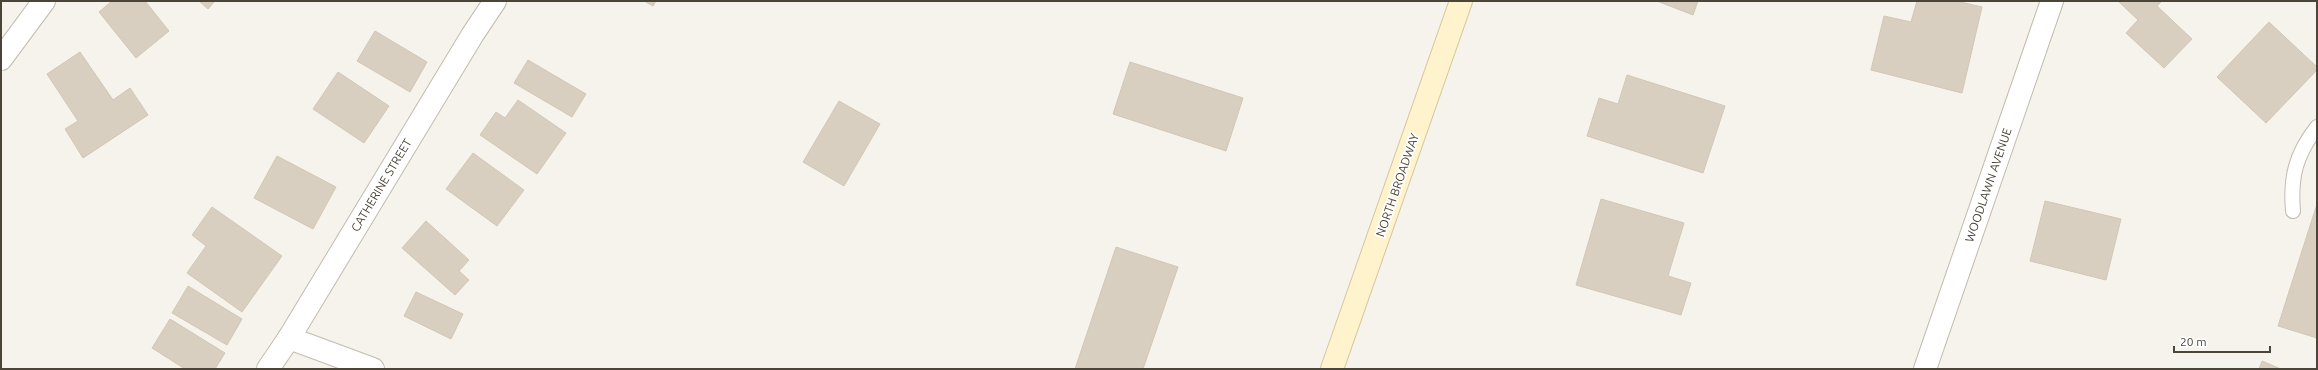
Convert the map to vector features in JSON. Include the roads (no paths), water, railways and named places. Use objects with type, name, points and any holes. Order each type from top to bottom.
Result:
[{"type":"street","points":[[1,59],[44,1]]},
{"type":"street","name":"CATHERINE STREET","points":[[268,369],[289,338],[473,34],[495,1]]},
{"type":"street","name":"NORTH BROADWAY","points":[[1332,369],[1461,1]]},
{"type":"street","name":"WOODLAWN AVENUE","points":[[1925,369],[2052,1]]},
{"type":"street","points":[[289,338],[373,369]]},
{"type":"lane","points":[[2293,211],[2291,190],[2297,157],[2317,127]]}]
